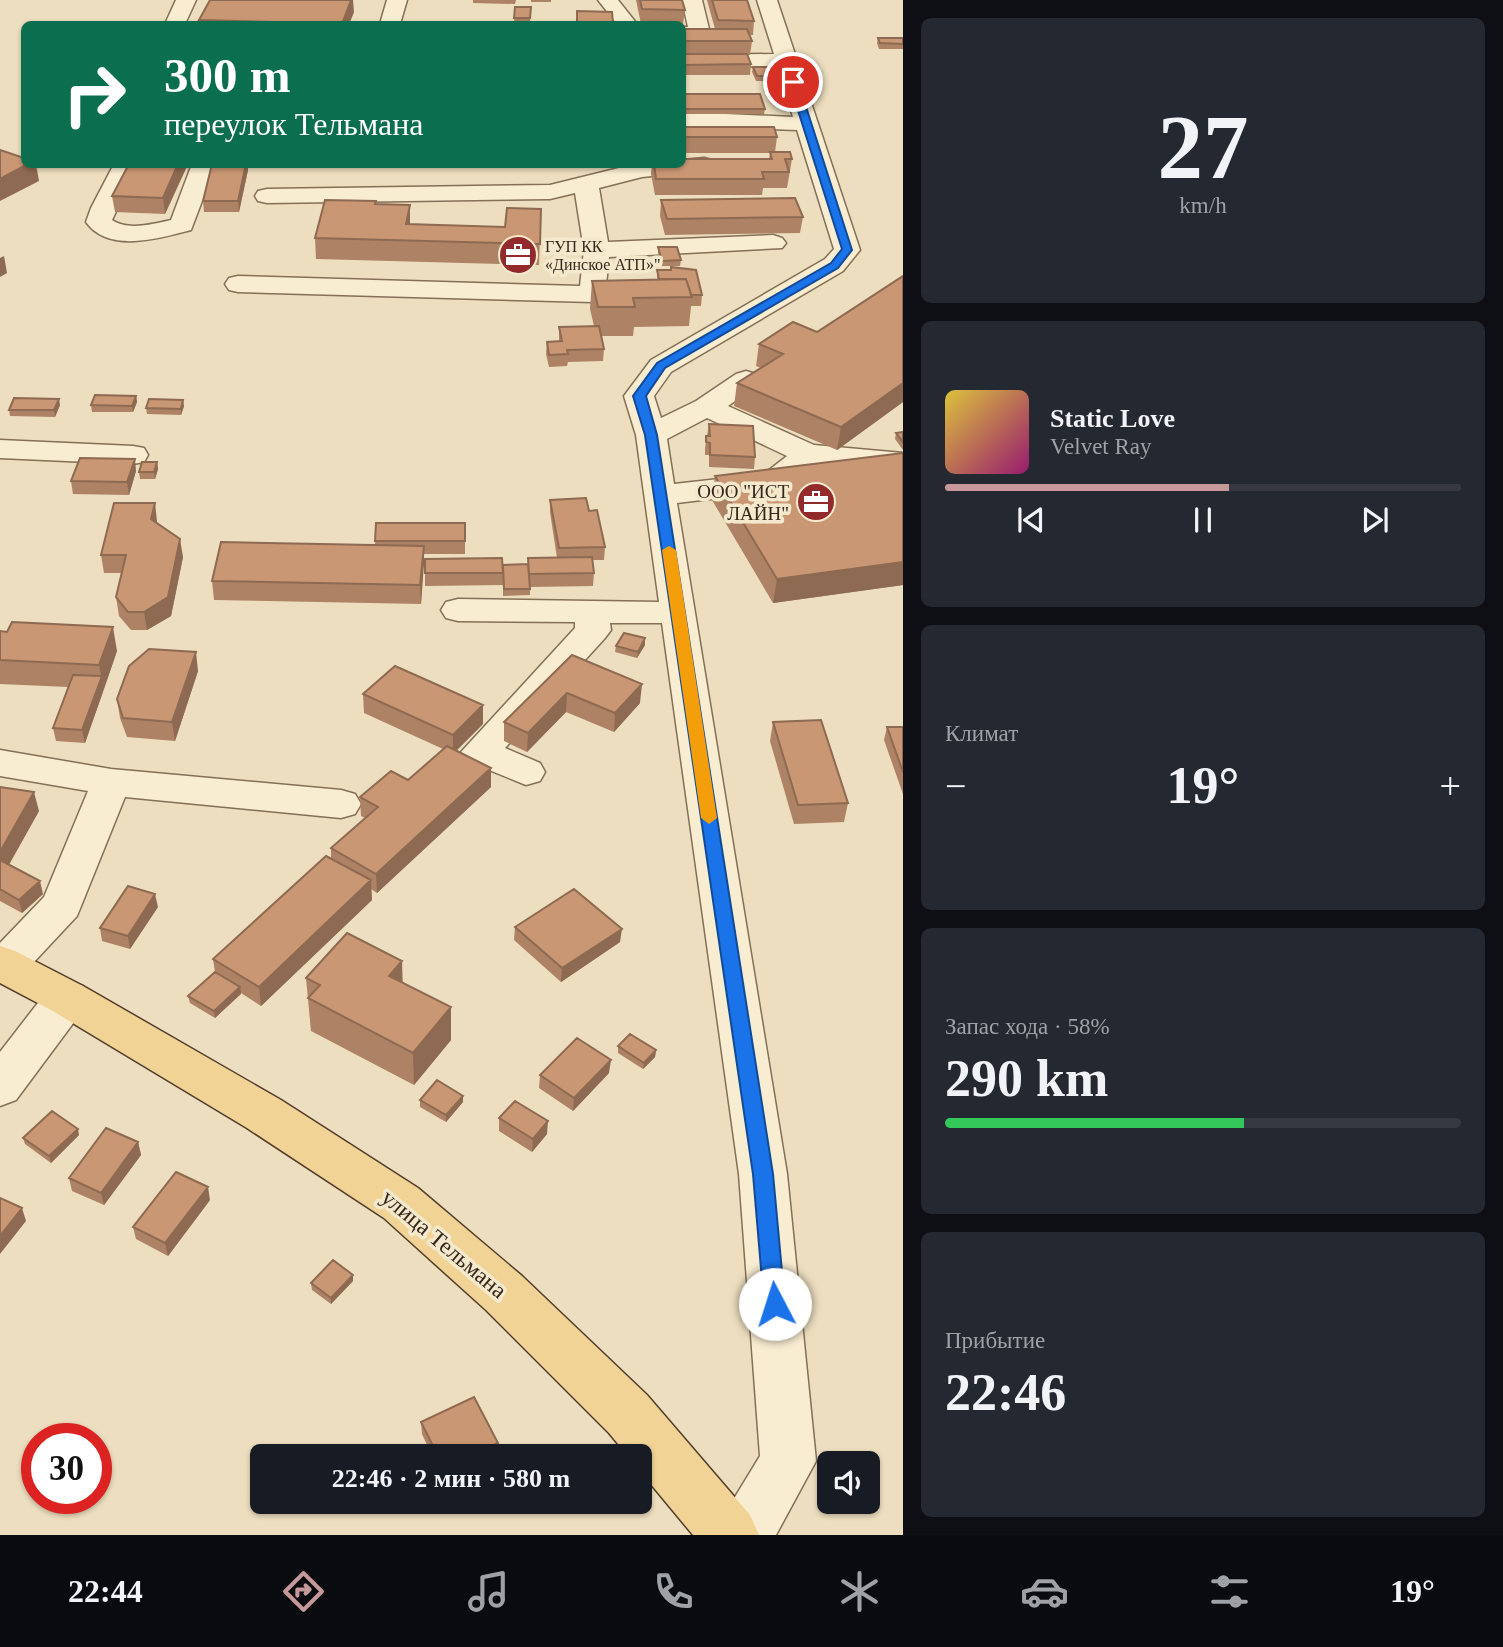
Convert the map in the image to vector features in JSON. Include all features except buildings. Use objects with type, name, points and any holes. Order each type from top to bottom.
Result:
[{"type":"main road","name":"улица Тельмана","points":[[2,964],[67,998],[264,1114],[401,1203],[504,1293],[628,1414],[730,1535]]},
{"type":"street","points":[[176,21],[186,0]]},
{"type":"street","points":[[391,21],[397,0]]},
{"type":"street","points":[[608,0],[625,21]]},
{"type":"street","points":[[686,33],[700,33],[692,0]]},
{"type":"street","points":[[744,1535],[788,1461],[763,1174],[651,435],[639,396],[661,366],[834,265],[847,250],[806,160],[807,124],[767,0]]},
{"type":"street","points":[[686,61],[786,60]]},
{"type":"street","points":[[686,119],[807,124]]},
{"type":"street","points":[[686,167],[732,163]]},
{"type":"street","points":[[124,168],[103,208],[99,222],[113,232],[146,233],[182,225],[203,168]]},
{"type":"street","points":[[267,196],[550,192],[642,170],[668,168]]},
{"type":"street","points":[[238,284],[592,294],[597,250],[586,183]]},
{"type":"street","points":[[597,250],[773,243]]},
{"type":"street","points":[[651,435],[706,407],[746,380]]},
{"type":"street","points":[[706,407],[808,454],[903,462]]},
{"type":"street","points":[[0,449],[133,455]]},
{"type":"street","points":[[660,495],[773,483],[808,454]]},
{"type":"street","points":[[458,610],[678,613]]},
{"type":"street","points":[[526,772],[480,752],[593,630],[592,612]]},
{"type":"street","points":[[0,763],[111,782],[341,804]]},
{"type":"street","points":[[2,964],[62,905],[111,782]]},
{"type":"street","points":[[0,1087],[67,998]]},
{"type":"slow traffic","points":[[669,550],[709,818]]},
{"type":"place","name":"ГУП КК «Динское АТП»\"","points":[[518,255]]},
{"type":"place","name":"ООО \"ИСТ ЛАЙН\"","points":[[816,502]]},
{"type":"route","points":[[775,1304],[763,1174],[651,435],[639,396],[661,366],[834,265],[847,250],[793,82]]}]
